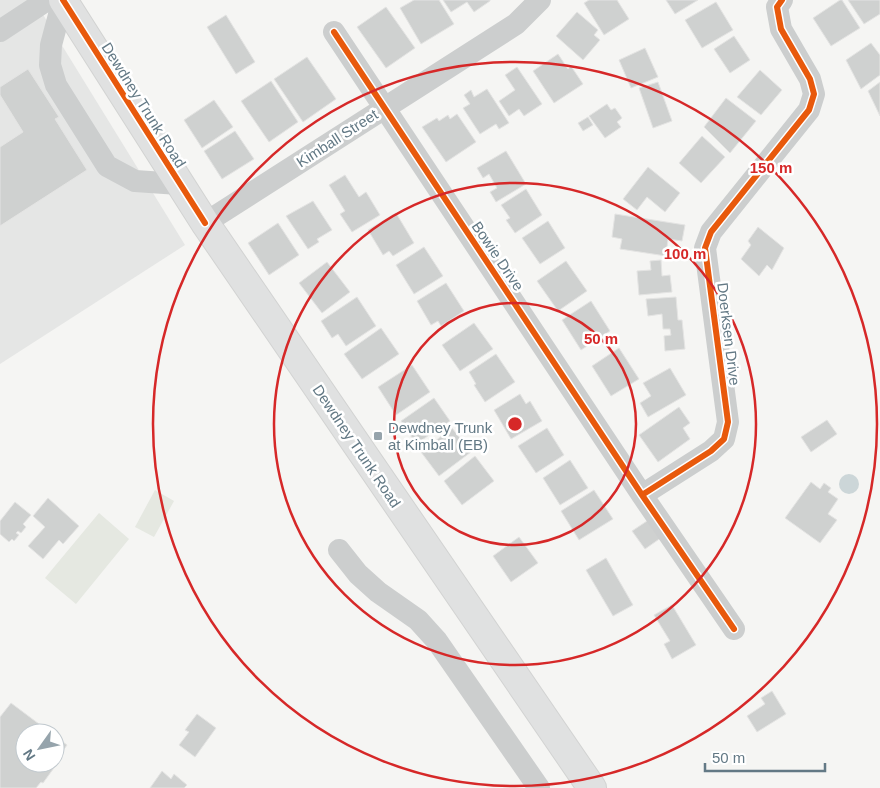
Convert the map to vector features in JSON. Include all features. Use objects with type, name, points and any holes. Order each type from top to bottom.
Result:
[{"type":"main road","name":"Dewdney Trunk Road","points":[[63,0],[205,223],[592,788]]},
{"type":"street","points":[[0,31],[47,0]]},
{"type":"street","points":[[63,0],[51,45],[50,65],[56,85],[108,166],[135,181],[179,184]]},
{"type":"street","name":"Kimball Street","points":[[205,223],[516,24],[540,0]]},
{"type":"street","name":"Doerksen Drive","points":[[642,495],[711,451],[724,439],[728,422],[705,248],[710,232],[808,110],[814,94],[810,79],[781,29],[778,7],[782,0]]},
{"type":"street","name":"Bowie Drive","points":[[334,32],[642,495],[734,629]]},
{"type":"street","points":[[339,550],[358,574],[378,592],[418,620],[437,641],[539,788]]},
{"type":"shaded area","points":[[0,0],[34,0],[185,245],[0,364]]},
{"type":"shaded area","points":[[845,474],[853,474],[859,480],[859,488],[853,494],[845,494],[839,488],[839,480]]},
{"type":"shaded area","points":[[155,490],[174,501],[154,537],[135,527]]},
{"type":"shaded area","points":[[99,513],[129,539],[76,604],[45,578]]},
{"type":"building","points":[[414,0],[439,0],[454,24],[421,44],[400,8]]},
{"type":"building","points":[[443,0],[490,1],[474,12],[467,2],[451,12]]},
{"type":"building","points":[[589,0],[617,0],[629,19],[604,35],[584,3]]},
{"type":"building","points":[[666,0],[698,0],[675,14]]},
{"type":"building","points":[[842,0],[860,28],[831,46],[813,18]]},
{"type":"building","points":[[848,0],[880,0],[880,14],[864,24]]},
{"type":"building","points":[[716,2],[733,30],[702,48],[685,20]]},
{"type":"building","points":[[386,7],[415,48],[386,68],[357,27]]},
{"type":"building","points":[[577,12],[598,30],[594,35],[600,40],[583,60],[556,36]]},
{"type":"building","points":[[226,15],[255,62],[236,74],[207,27]]},
{"type":"building","points":[[734,36],[750,60],[730,73],[714,49]]},
{"type":"building","points":[[871,43],[880,55],[880,75],[861,89],[846,60]]},
{"type":"building","points":[[645,48],[658,77],[631,88],[619,60]]},
{"type":"building","points":[[558,54],[568,69],[571,66],[583,84],[554,103],[533,71]]},
{"type":"building","points":[[307,57],[336,99],[303,122],[274,79]]},
{"type":"building","points":[[517,67],[542,104],[524,116],[519,109],[509,116],[499,101],[515,90],[505,75]]},
{"type":"building","points":[[28,69],[59,117],[55,119],[87,170],[0,226],[0,147],[23,132],[0,95],[0,87]]},
{"type":"building","points":[[760,70],[782,90],[761,115],[737,97]]},
{"type":"building","points":[[271,81],[298,122],[269,142],[241,101]]},
{"type":"building","points":[[658,82],[672,121],[653,128],[639,88]]},
{"type":"building","points":[[880,82],[880,116],[868,91]]},
{"type":"building","points":[[487,89],[509,123],[499,129],[496,124],[480,134],[463,108],[470,104],[464,95],[471,90],[474,97]]},
{"type":"building","points":[[726,98],[756,121],[730,153],[704,127]]},
{"type":"building","points":[[214,100],[233,127],[202,148],[184,120]]},
{"type":"building","points":[[607,104],[611,110],[615,108],[622,118],[617,122],[621,127],[605,138],[589,116]]},
{"type":"building","points":[[457,114],[476,142],[446,162],[422,127],[437,118],[439,121],[448,115],[450,119]]},
{"type":"building","points":[[588,117],[593,125],[583,131],[578,123]]},
{"type":"building","points":[[235,131],[254,159],[222,179],[204,151]]},
{"type":"building","points":[[702,136],[725,157],[701,183],[679,163]]},
{"type":"building","points":[[506,151],[526,184],[496,202],[490,192],[497,188],[489,174],[483,178],[477,168]]},
{"type":"building","points":[[648,167],[680,193],[665,212],[647,197],[637,210],[623,199]]},
{"type":"building","points":[[345,175],[359,197],[366,192],[380,215],[352,232],[340,214],[345,211],[329,185]]},
{"type":"building","points":[[526,189],[542,215],[515,233],[506,220],[510,218],[501,205]]},
{"type":"building","points":[[313,201],[332,230],[317,239],[319,242],[308,249],[286,216]]},
{"type":"building","points":[[396,213],[414,243],[393,256],[389,251],[383,255],[368,230]]},
{"type":"building","points":[[615,214],[685,225],[682,241],[668,239],[666,256],[620,249],[622,239],[612,237]]},
{"type":"building","points":[[548,221],[565,248],[540,264],[522,238]]},
{"type":"building","points":[[278,223],[299,255],[269,275],[248,243]]},
{"type":"building","points":[[758,227],[784,248],[772,270],[767,265],[759,276],[741,259],[751,245],[748,241]]},
{"type":"building","points":[[424,247],[443,276],[414,294],[396,265]]},
{"type":"building","points":[[661,260],[662,276],[670,275],[672,292],[639,295],[637,271],[651,270],[650,261]]},
{"type":"building","points":[[566,261],[587,291],[558,311],[537,281]]},
{"type":"building","points":[[327,262],[350,292],[322,313],[299,283]]},
{"type":"building","points":[[446,283],[464,311],[441,326],[438,321],[431,325],[417,301]]},
{"type":"building","points":[[357,297],[376,326],[346,346],[338,334],[332,338],[321,321]]},
{"type":"building","points":[[676,297],[678,320],[682,320],[685,349],[665,351],[664,336],[671,335],[670,329],[663,329],[662,314],[648,316],[646,299]]},
{"type":"building","points":[[591,301],[610,331],[581,350],[562,320]]},
{"type":"building","points":[[474,323],[493,349],[460,371],[442,345]]},
{"type":"building","points":[[381,328],[399,354],[362,379],[344,354]]},
{"type":"building","points":[[619,348],[639,379],[611,396],[592,366]]},
{"type":"building","points":[[496,354],[515,382],[485,402],[474,385],[476,384],[469,372]]},
{"type":"building","points":[[412,365],[430,392],[396,415],[378,387]]},
{"type":"building","points":[[670,368],[686,395],[648,417],[640,403],[651,396],[643,383]]},
{"type":"building","points":[[520,394],[526,404],[530,401],[542,421],[511,439],[494,410]]},
{"type":"building","points":[[434,398],[450,421],[416,444],[401,421]]},
{"type":"building","points":[[679,407],[690,423],[683,428],[690,439],[658,462],[639,435]]},
{"type":"building","points":[[827,420],[837,434],[811,452],[801,437]]},
{"type":"building","points":[[452,428],[471,452],[439,476],[421,452]]},
{"type":"building","points":[[547,428],[564,455],[536,473],[518,446]]},
{"type":"building","points":[[475,456],[494,481],[462,505],[444,481]]},
{"type":"building","points":[[570,460],[588,488],[560,505],[543,478]]},
{"type":"building","points":[[811,482],[820,489],[824,483],[831,488],[828,492],[838,499],[828,514],[837,520],[820,543],[785,518]]},
{"type":"building","points":[[594,490],[613,519],[579,540],[561,511]]},
{"type":"building","points":[[48,498],[79,526],[63,544],[59,540],[43,559],[28,546],[45,527],[33,516]]},
{"type":"building","points":[[15,502],[31,515],[23,524],[26,527],[21,533],[18,531],[16,533],[19,535],[14,541],[12,539],[9,542],[0,534],[0,521]]},
{"type":"building","points":[[653,517],[665,535],[645,549],[632,531]]},
{"type":"building","points":[[519,537],[538,563],[511,582],[493,556]]},
{"type":"building","points":[[606,558],[633,605],[613,616],[586,570]]},
{"type":"building","points":[[672,605],[696,645],[672,659],[664,644],[670,641],[654,615]]},
{"type":"building","points":[[772,691],[786,714],[757,732],[747,716],[765,704],[761,698]]},
{"type":"building","points":[[11,703],[38,723],[15,723],[15,773],[50,773],[43,783],[41,782],[36,788],[0,788],[0,717]]},
{"type":"building","points":[[197,714],[216,728],[195,757],[179,745],[189,732],[185,730]]},
{"type":"building","points":[[162,771],[171,779],[174,774],[187,785],[184,788],[150,788]]},
{"type":"cycle path","points":[[63,0],[205,223]]},
{"type":"cycle path","points":[[642,495],[711,451],[724,439],[728,422],[705,248],[711,232],[809,110],[814,94],[810,79],[781,29],[777,7],[782,0]]},
{"type":"cycle path","points":[[334,32],[642,495],[734,629]]},
{"type":"place","name":"Dewdney Trunk at Kimball (EB)","points":[[378,436]]}]
